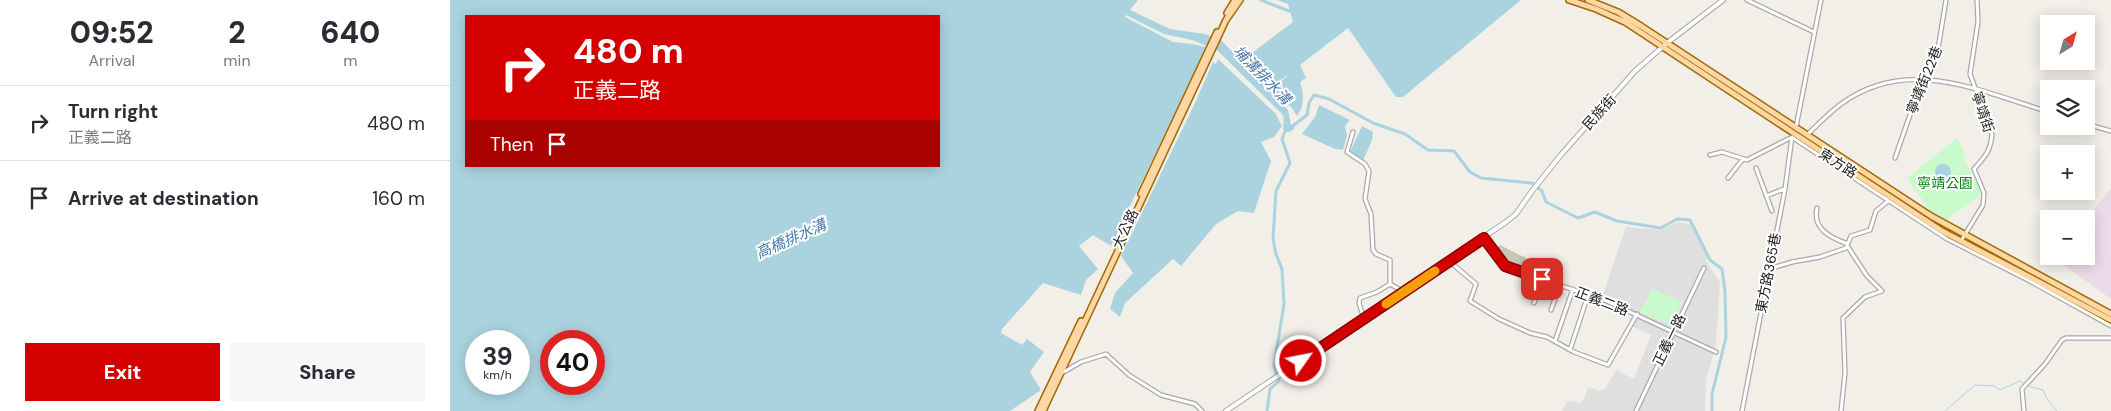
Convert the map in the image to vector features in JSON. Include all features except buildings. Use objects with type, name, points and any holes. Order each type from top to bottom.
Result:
[{"type":"main road","points":[[1216,38],[1235,0]]},
{"type":"main road","points":[[1216,38],[1240,0]]},
{"type":"main road","name":"東方路","points":[[1569,0],[1615,17],[1793,136],[1961,242],[2111,320]]},
{"type":"main road","name":"東方路","points":[[1588,0],[1618,12],[1903,198],[1964,235],[2111,314]]},
{"type":"main road","name":"大公路","points":[[1038,411],[1053,384],[1216,38]]},
{"type":"main road","name":"大公路","points":[[1043,411],[1053,384],[1060,375],[1113,257]]},
{"type":"street","points":[[1667,43],[1723,0]]},
{"type":"street","points":[[1747,0],[1814,32]]},
{"type":"street","name":"東方路365巷","points":[[1742,411],[1785,189],[1793,136],[1821,0]]},
{"type":"street","name":"寧靖街22巷","points":[[1894,158],[1924,79],[1938,49],[1946,0]]},
{"type":"street","name":"寧靖街","points":[[1961,242],[1983,205],[1984,192],[1974,169],[1984,160],[1992,134],[1970,69],[1978,22],[1976,0]]},
{"type":"street","name":"民族街","points":[[1484,238],[1516,214],[1541,180],[1635,71],[1667,43]]},
{"type":"street","points":[[1807,135],[1842,103],[1872,87],[1887,82],[1924,79],[1942,80],[2040,109]]},
{"type":"street","points":[[2095,127],[2111,131]]},
{"type":"street","points":[[1353,132],[1347,152],[1365,164],[1369,171],[1365,199],[1372,214],[1372,246],[1376,254],[1390,260],[1390,284]]},
{"type":"street","points":[[1710,155],[1722,152],[1743,159],[1751,158],[1793,136],[1947,239],[2028,280],[2111,326]]},
{"type":"street","points":[[1728,178],[1743,159]]},
{"type":"street","points":[[1756,168],[1772,211]]},
{"type":"street","points":[[1766,196],[1785,189]]},
{"type":"street","points":[[1899,204],[1903,198]]},
{"type":"street","points":[[1848,245],[1849,238],[1853,234],[1870,230],[1876,211],[1888,201]]},
{"type":"street","points":[[1817,208],[1816,221],[1820,228],[1848,245],[1867,276],[1882,291],[1865,297],[1843,318],[1845,373],[1841,411]]},
{"type":"street","points":[[1226,411],[1484,238]]},
{"type":"street","name":"正義二路","points":[[1484,238],[1505,266],[1588,294],[1637,314],[1716,352]]},
{"type":"street","points":[[1769,269],[1792,262],[1820,257],[1848,245]]},
{"type":"street","points":[[1449,261],[1476,284],[1470,301],[1474,304],[1499,319],[1530,333],[1555,341],[1570,350],[1608,365],[1637,314]]},
{"type":"street","name":"正義一路","points":[[1636,411],[1704,268]]},
{"type":"street","points":[[1534,303],[1542,279]]},
{"type":"street","points":[[1390,284],[1402,293]]},
{"type":"street","points":[[1364,318],[1359,303],[1360,298],[1377,292],[1390,284]]},
{"type":"street","points":[[1551,310],[1560,285]]},
{"type":"street","points":[[1555,341],[1573,289]]},
{"type":"street","points":[[1570,350],[1588,294]]},
{"type":"street","points":[[2024,411],[2022,389],[2045,364],[2062,340],[2066,338],[2111,338]]},
{"type":"street","points":[[1060,375],[1081,362],[1106,354],[1129,375],[1160,395],[1195,404],[1202,411]]},
{"type":"shaded area","points":[[2111,189],[2111,299],[2063,265],[2095,265],[2095,210],[2093,210]]},
{"type":"shaded area","points":[[1677,222],[1690,224],[1707,256],[1706,261],[1720,283],[1716,344],[1706,380],[1705,411],[1562,411],[1567,401],[1581,403],[1588,387],[1599,391],[1605,389],[1616,370],[1634,379],[1651,335],[1630,325],[1636,313],[1602,297],[1626,227],[1661,230]]},
{"type":"shaded area","points":[[1500,245],[1526,258],[1522,269],[1505,262],[1497,247]]},
{"type":"green space","name":"寧靖公園","points":[[1957,138],[1966,155],[1963,158],[1981,190],[1980,195],[1945,221],[1930,210],[1907,178]]},
{"type":"green space","points":[[1653,289],[1683,302],[1673,321],[1665,323],[1639,312]]},
{"type":"water","name":"高橋排水溝","points":[[450,0],[1138,0],[1130,10],[1170,29],[1205,34],[1222,41],[1288,110],[1291,125],[1295,128],[1290,132],[1284,132],[1287,123],[1282,114],[1217,50],[1192,40],[1164,34],[1126,15],[1125,17],[1173,42],[1206,47],[1111,246],[1093,235],[1079,246],[1098,269],[1086,280],[1081,295],[1043,283],[1002,329],[1001,333],[1022,345],[1027,339],[1044,352],[1030,372],[1041,390],[1010,411],[450,411]]},
{"type":"water","points":[[1277,0],[1521,0],[1403,97],[1396,97],[1348,28],[1300,65],[1306,78],[1300,82],[1303,99],[1297,116],[1292,108],[1273,89],[1289,74],[1272,86],[1268,86],[1255,75],[1258,72],[1253,71],[1244,59],[1293,22],[1288,4]]},
{"type":"water","points":[[1218,59],[1275,113],[1282,126],[1274,137],[1261,142],[1271,161],[1254,213],[1238,211],[1216,224],[1181,266],[1173,259],[1125,303],[1120,317],[1110,309],[1115,293],[1133,273],[1121,256],[1213,62],[1216,64]]},
{"type":"water","points":[[1319,105],[1350,120],[1345,126],[1347,136],[1343,150],[1335,149],[1302,134],[1315,117]]},
{"type":"water","points":[[1362,126],[1373,132],[1372,140],[1363,161],[1350,152]]},
{"type":"water","points":[[1943,164],[1951,172],[1943,180],[1935,172]]},
{"type":"waterway","points":[[1261,0],[1289,11],[1294,11]]},
{"type":"waterway","points":[[1290,128],[1307,115],[1309,103],[1314,95],[1329,99],[1373,123],[1405,134],[1428,150],[1454,151],[1470,172],[1481,178],[1532,183],[1542,191],[1546,202],[1578,218],[1595,212],[1617,221],[1661,228],[1677,219],[1690,220],[1710,260],[1722,269],[1725,291],[1726,337],[1712,394],[1712,411]]},
{"type":"waterway","name":"埔溝排水溝","points":[[1267,411],[1270,389],[1279,381],[1274,366],[1284,304],[1282,269],[1273,239],[1276,191],[1290,163],[1282,139],[1285,131],[1285,115]]},
{"type":"waterway","points":[[1945,411],[1975,385],[1994,386],[2000,390],[2020,381],[2031,387],[2043,390],[2047,399],[2057,411]]},
{"type":"slow traffic","points":[[1386,304],[1435,271]]},
{"type":"route","points":[[1301,361],[1484,238],[1505,266],[1542,279]]}]
